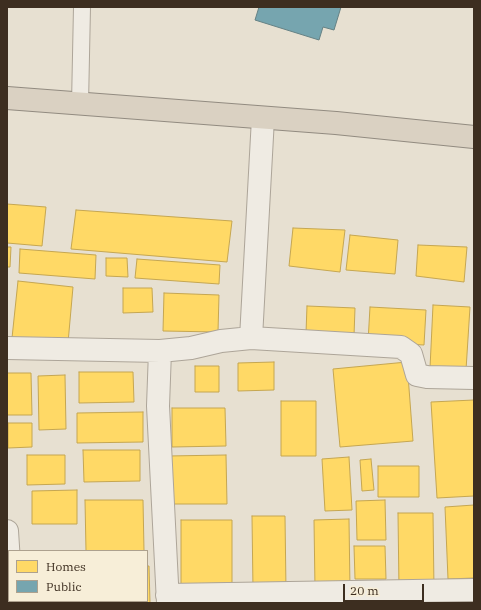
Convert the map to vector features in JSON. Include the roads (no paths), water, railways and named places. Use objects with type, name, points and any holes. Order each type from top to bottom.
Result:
[{"type":"highway","points":[[7,98],[263,118],[474,137]]},
{"type":"street","points":[[251,338],[263,118]]},
{"type":"street","points":[[7,348],[160,351],[191,348],[221,341],[251,338],[401,347],[411,354],[417,375],[427,377],[474,378]]},
{"type":"street","points":[[160,351],[158,406],[167,599],[474,590]]},
{"type":"street","points":[[7,531],[8,550]]},
{"type":"lane","points":[[80,104],[82,7]]}]
